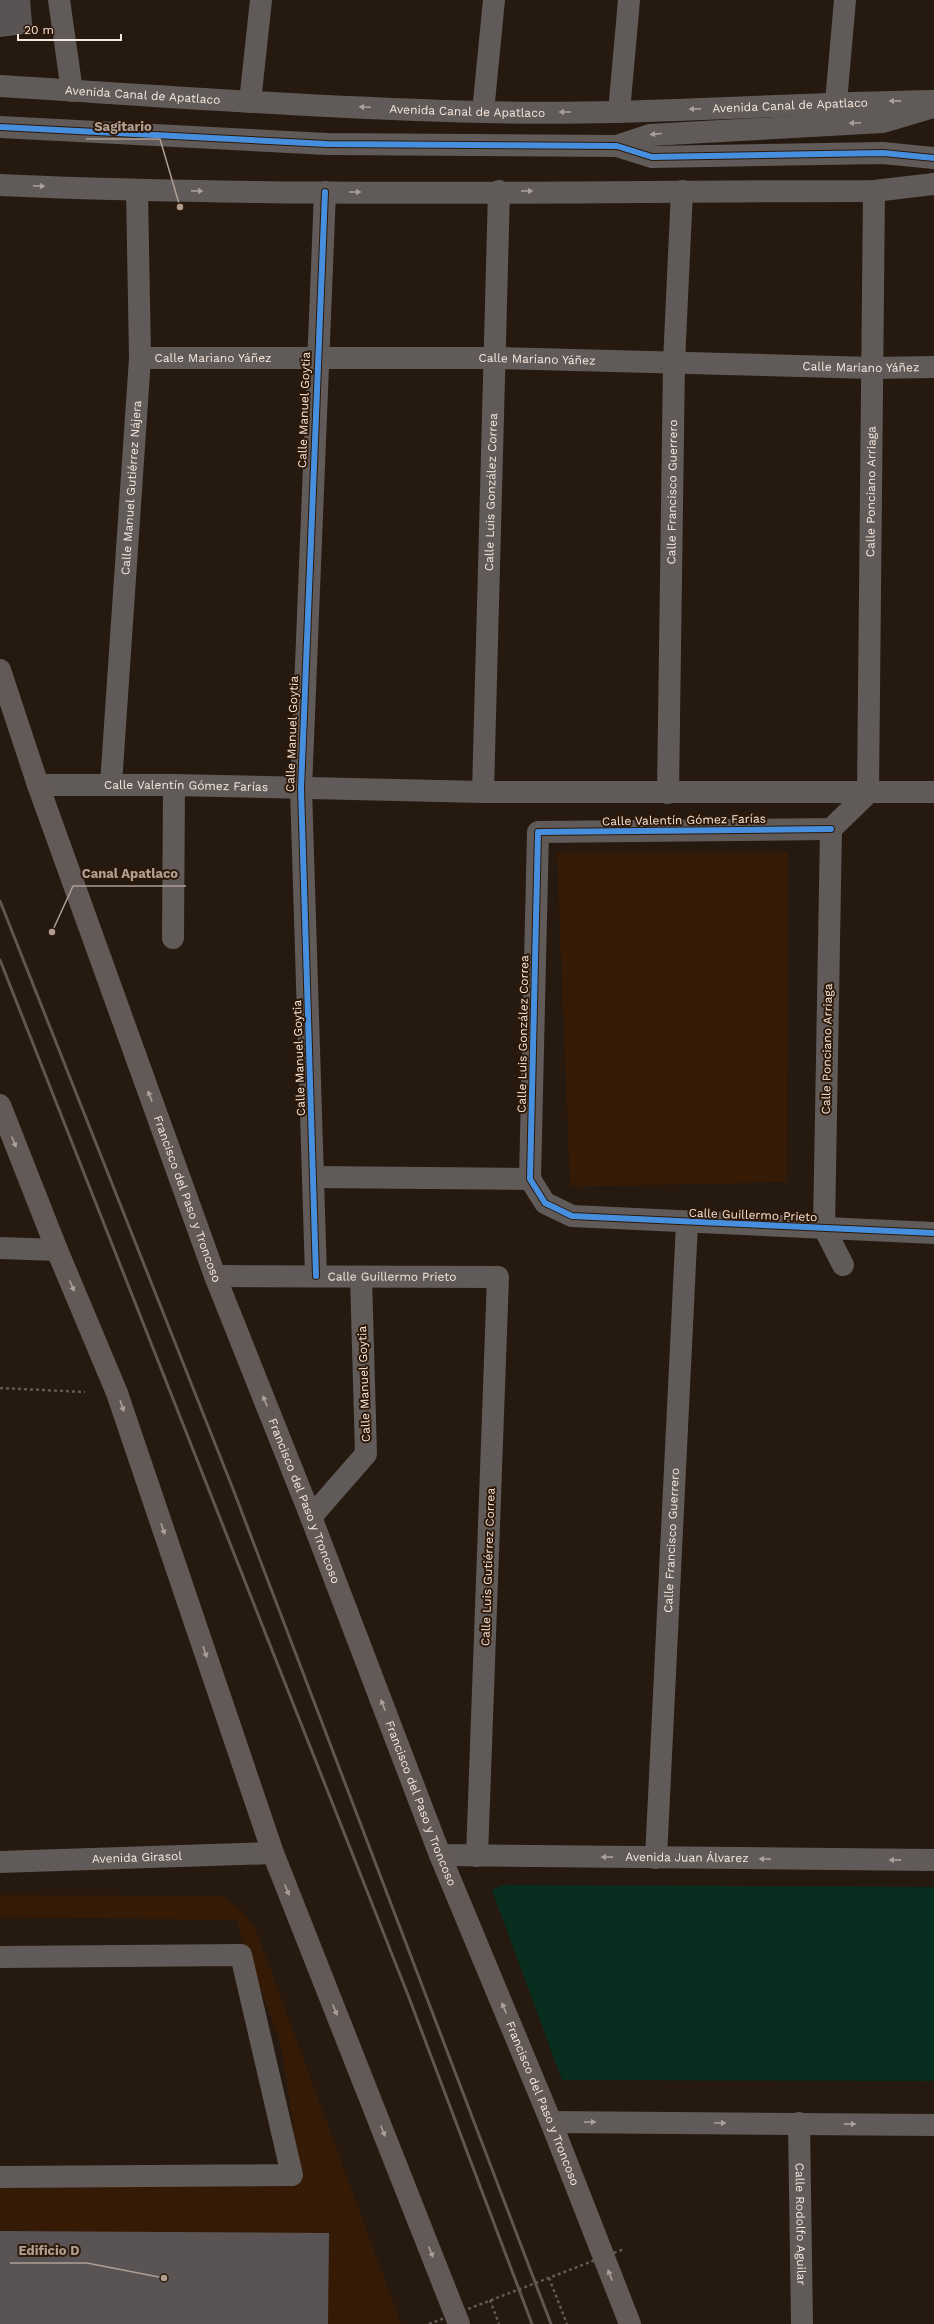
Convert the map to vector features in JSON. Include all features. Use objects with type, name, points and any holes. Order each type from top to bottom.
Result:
[{"type":"main road","name":"Francisco del Paso y Troncoso","points":[[0,670],[38,785],[215,1276],[311,1517],[440,1855],[551,2122],[628,2318]]},
{"type":"main road","points":[[0,1106],[57,1250],[118,1393],[273,1853],[459,2324]]},
{"type":"street","points":[[59,0],[72,91]]},
{"type":"street","points":[[250,102],[261,0]]},
{"type":"street","points":[[483,112],[494,0]]},
{"type":"street","points":[[619,112],[629,0]]},
{"type":"street","points":[[836,102],[846,0]]},
{"type":"street","name":"Avenida Canal de Apatlaco","points":[[0,86],[250,102],[483,112],[619,112],[836,102],[934,101]]},
{"type":"street","points":[[617,146],[650,134],[883,122],[934,107]]},
{"type":"street","points":[[0,127],[327,144],[617,146],[652,157],[883,154],[934,158]]},
{"type":"street","points":[[0,184],[137,191],[325,192],[874,191],[934,184]]},
{"type":"street","name":"Calle Manuel Gutiérrez Nájera","points":[[111,784],[140,358],[137,191]]},
{"type":"street","name":"Calle Luis González Correa","points":[[483,792],[496,358],[499,191]]},
{"type":"street","name":"Calle Francisco Guerrero","points":[[668,793],[674,362],[682,191]]},
{"type":"street","name":"Calle Ponciano Arriaga","points":[[868,793],[874,191]]},
{"type":"street","name":"Calle Manuel Goytia","points":[[316,1276],[301,789],[317,357],[325,192]]},
{"type":"street","name":"Calle Mariano Yáñez","points":[[140,358],[496,358],[873,368],[934,367]]},
{"type":"street","name":"Calle Valentín Gómez Farías","points":[[38,785],[111,784],[483,792],[934,792]]},
{"type":"street","points":[[173,938],[174,785]]},
{"type":"street","points":[[830,829],[868,793]]},
{"type":"street","name":"Calle Ponciano Arriaga","points":[[830,829],[824,1228],[843,1265]]},
{"type":"street","name":"Calle Valentín Gómez Farías","points":[[538,832],[830,829]]},
{"type":"street","name":"Calle Luis González Correa","points":[[530,1179],[538,832]]},
{"type":"street","points":[[314,1177],[530,1179]]},
{"type":"street","name":"Calle Guillermo Prieto","points":[[530,1179],[545,1203],[572,1216],[687,1223],[934,1233]]},
{"type":"street","name":"Calle Francisco Guerrero","points":[[656,1858],[687,1223]]},
{"type":"street","points":[[0,1248],[57,1250]]},
{"type":"street","name":"Calle Guillermo Prieto","points":[[215,1276],[316,1276],[361,1278],[498,1277]]},
{"type":"street","name":"Calle Luis Gutiérrez Correa","points":[[478,1856],[498,1277]]},
{"type":"street","name":"Calle Manuel Goytia","points":[[311,1517],[366,1454],[361,1278]]},
{"type":"street","name":"Avenida Girasol","points":[[0,1862],[273,1853]]},
{"type":"street","name":"Avenida Juan Álvarez","points":[[440,1855],[934,1860]]},
{"type":"street","points":[[0,1957],[241,1955],[292,2175],[0,2177]]},
{"type":"street","points":[[551,2122],[934,2125]]},
{"type":"street","name":"Calle Rodolfo Aguilar","points":[[799,2123],[802,2324]]},
{"type":"path","points":[[0,1388],[118,1393]]},
{"type":"path","points":[[429,2324],[624,2249]]},
{"type":"path","points":[[549,2278],[567,2324]]},
{"type":"path","points":[[490,2300],[499,2324]]},
{"type":"shaded area","points":[[557,853],[788,853],[787,1182],[570,1187]]},
{"type":"shaded area","points":[[0,1895],[220,1896],[242,1910],[256,1930],[401,2324],[0,2324],[0,2187],[302,2183],[281,2045],[236,1920],[0,1917]]},
{"type":"green space","points":[[503,1885],[934,1887],[934,2081],[562,2080],[492,1890]]},
{"type":"building","points":[[0,0],[30,0],[33,33],[0,37]]},
{"type":"building","points":[[0,2231],[329,2233],[328,2324],[0,2324]]},
{"type":"railway","points":[[0,901],[233,1489],[551,2324]]},
{"type":"railway","points":[[0,960],[408,1995],[532,2324]]},
{"type":"cycle path","points":[[0,127],[327,144],[617,146],[652,157],[883,153],[934,158]]},
{"type":"cycle path","points":[[316,1276],[301,789],[325,192]]},
{"type":"cycle path","points":[[831,829],[538,832],[530,1179],[545,1203],[572,1216],[934,1233]]},
{"type":"place","name":"Sagitario","points":[[180,207]]},
{"type":"place","name":"Canal Apatlaco","points":[[52,932]]},
{"type":"place","name":"Edificio D","points":[[164,2278]]}]
